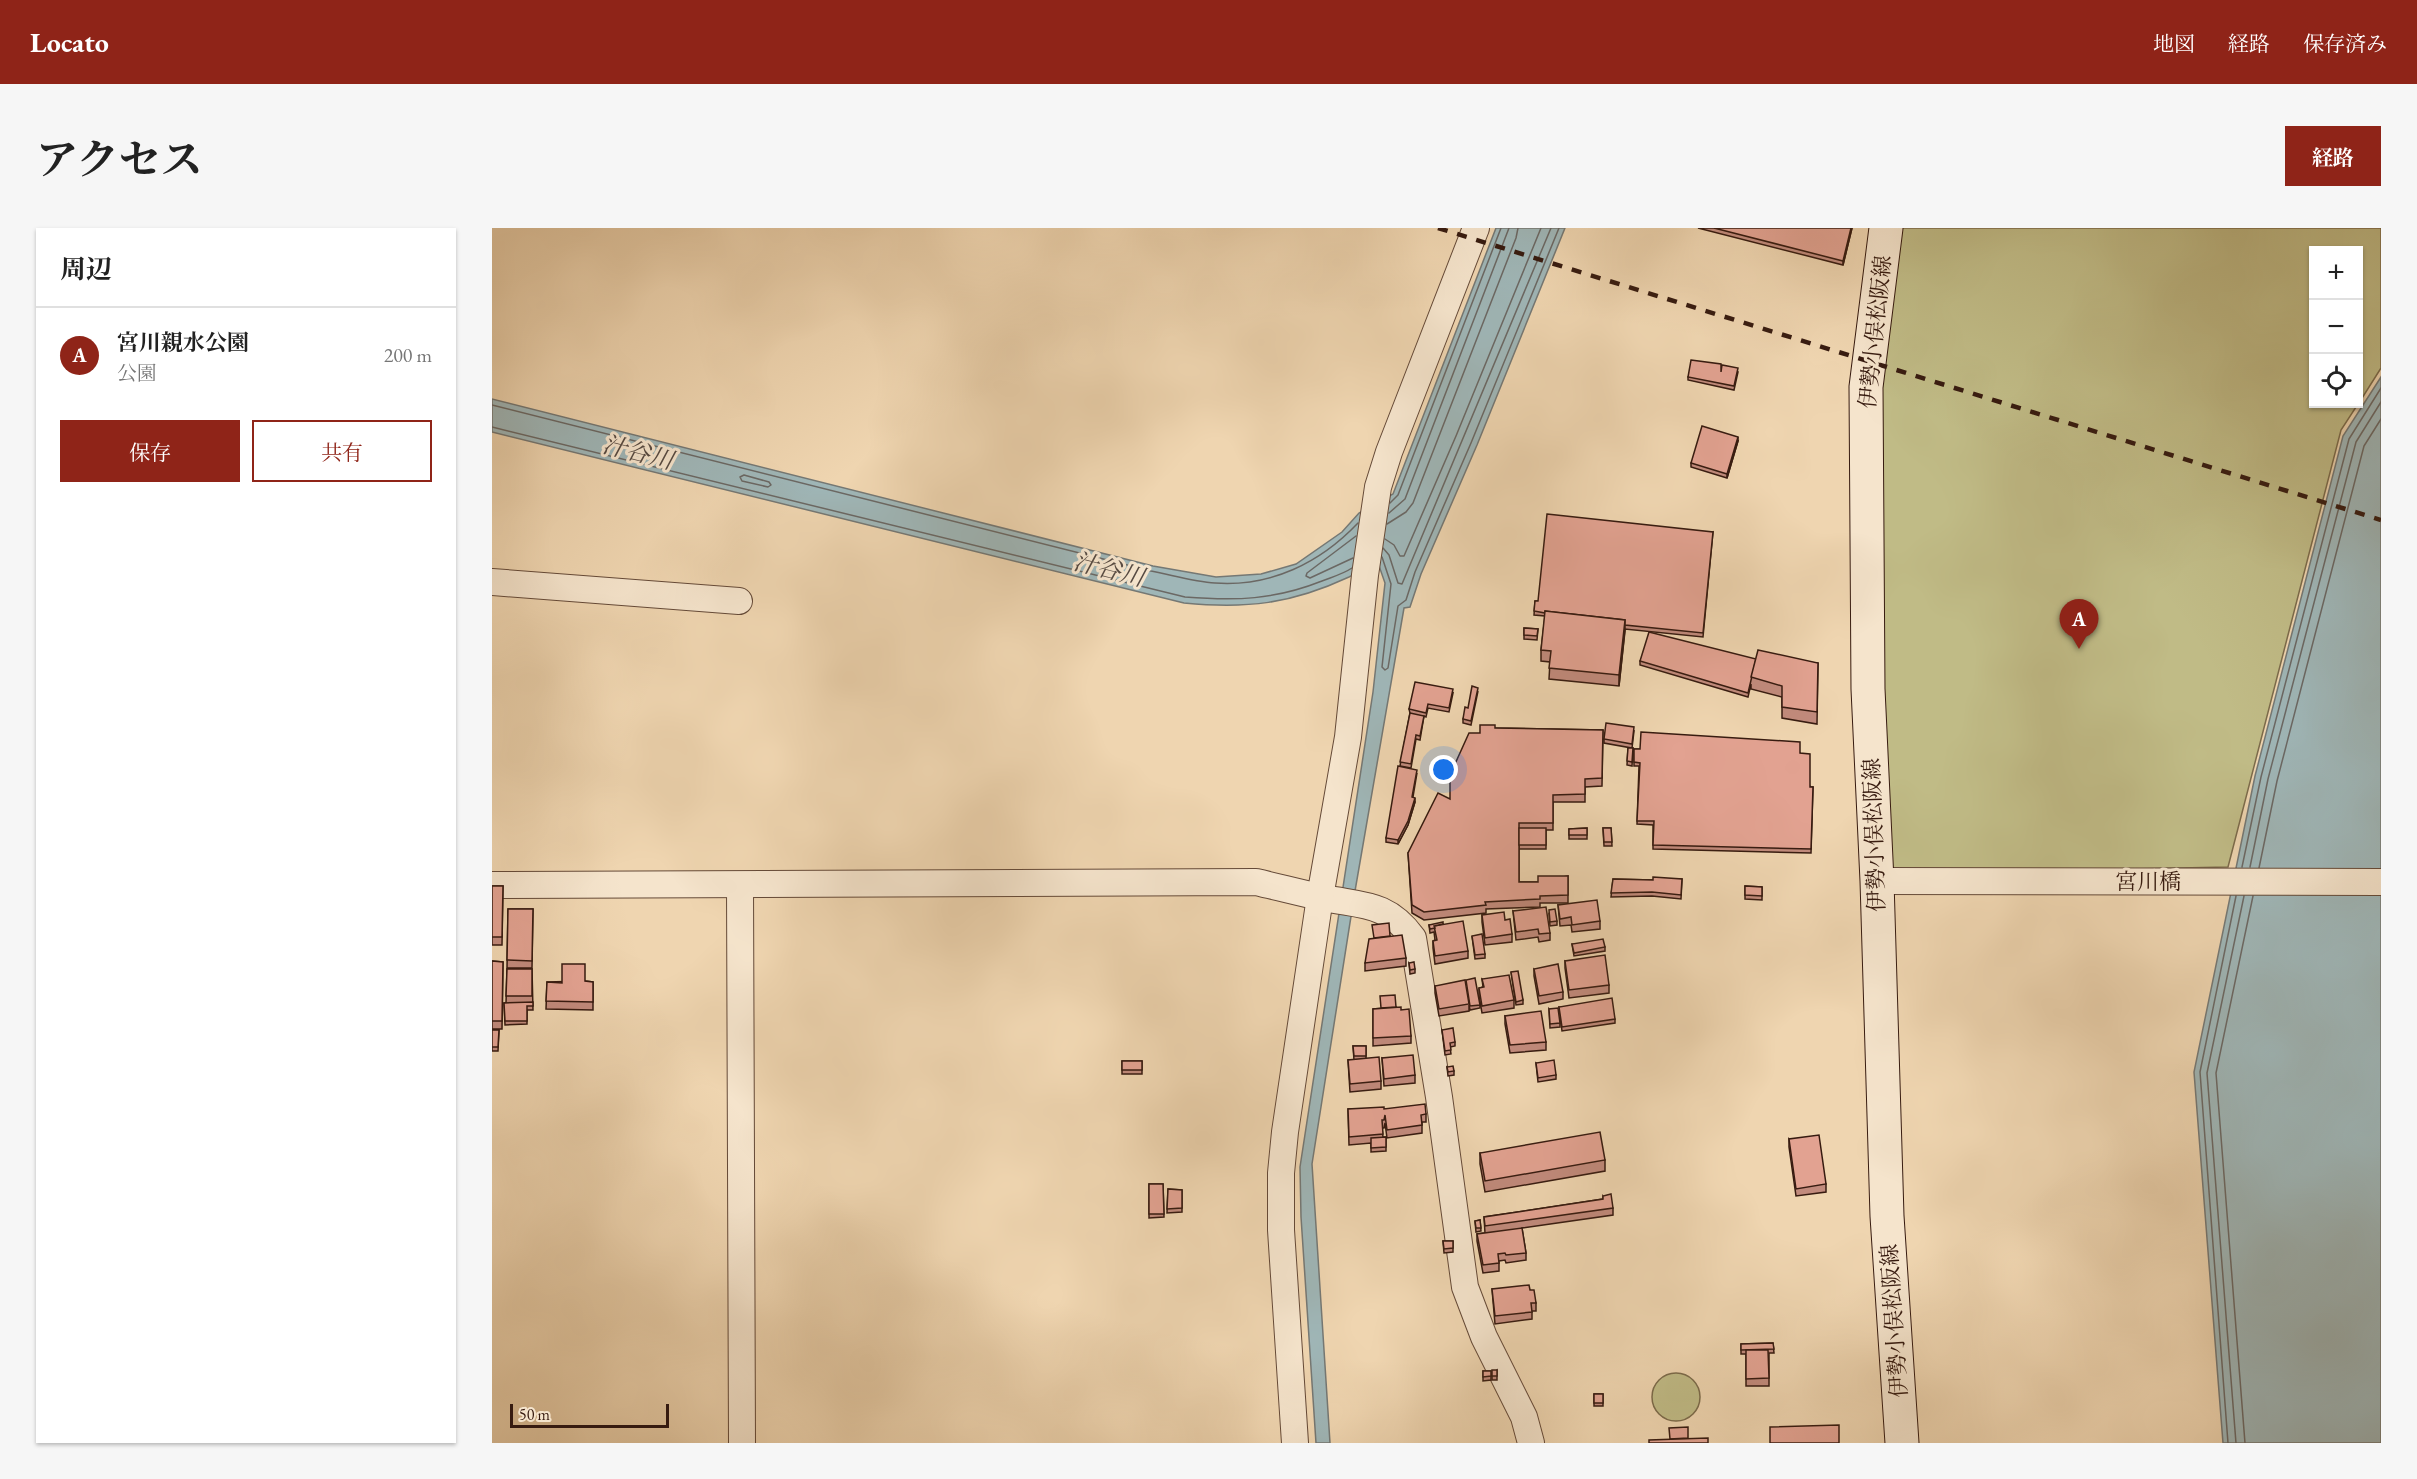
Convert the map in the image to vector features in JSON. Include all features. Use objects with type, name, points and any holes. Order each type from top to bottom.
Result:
[{"type":"main road","name":"伊勢小俣松阪線","points":[[1886,228],[1866,387],[1868,689],[1877,881],[1887,1216],[1902,1443]]},
{"type":"street","points":[[1295,1443],[1281,1230],[1281,1173],[1285,1132],[1348,737],[1365,575],[1378,487],[1389,452],[1476,228]]},
{"type":"street","points":[[492,582],[739,601]]},
{"type":"street","name":"宮川橋","points":[[1877,881],[2381,882]]},
{"type":"street","points":[[492,885],[1256,882],[1367,904],[1404,926],[1413,938],[1439,1097],[1465,1287],[1484,1337],[1524,1417],[1531,1443]]},
{"type":"street","points":[[740,885],[742,1443]]},
{"type":"shaded area","points":[[1886,228],[2381,228],[2381,368],[2363,397],[2363,246],[2309,246],[2309,408],[2355,408],[2341,430],[2228,867],[1877,874],[1868,361]]},
{"type":"shaded area","points":[[1671,1373],[1681,1373],[1693,1380],[1700,1392],[1700,1402],[1693,1414],[1681,1421],[1671,1421],[1656,1410],[1652,1402],[1652,1392],[1663,1377]]},
{"type":"water","name":"汁谷川","points":[[1496,228],[1565,228],[1477,445],[1421,574],[1410,607],[1404,608],[1355,891],[1312,1164],[1330,1443],[1316,1443],[1301,1217],[1300,1167],[1373,692],[1385,583],[1377,560],[1349,577],[1288,599],[1249,605],[1184,603],[492,432],[492,399],[1153,566],[1216,577],[1261,574],[1296,564],[1342,532],[1359,513],[1393,494]]},
{"type":"water","points":[[2381,377],[2381,1443],[2223,1443],[2194,1072],[2255,776],[2343,436]]},
{"type":"building","points":[[1714,228],[1851,228],[1843,261]]},
{"type":"building","points":[[1691,360],[1721,364],[1721,372],[1722,365],[1738,368],[1734,386],[1688,377]]},
{"type":"building","points":[[1702,426],[1738,437],[1727,474],[1691,463]]},
{"type":"building","points":[[1547,514],[1713,532],[1703,633],[1625,625],[1625,620],[1534,611],[1535,601],[1538,601]]},
{"type":"building","points":[[1545,611],[1625,620],[1619,675],[1549,668],[1551,651],[1541,650]]},
{"type":"building","points":[[1524,628],[1538,629],[1537,636],[1524,635]]},
{"type":"building","points":[[1649,632],[1756,659],[1748,693],[1640,661]]},
{"type":"building","points":[[1758,650],[1818,663],[1817,712],[1782,707],[1782,686],[1751,677]]},
{"type":"building","points":[[1415,682],[1453,689],[1449,708],[1428,704],[1426,713],[1409,709]]},
{"type":"building","points":[[1472,686],[1478,688],[1471,721],[1463,719],[1465,707],[1468,708]]},
{"type":"building","points":[[1410,713],[1424,716],[1420,736],[1416,735],[1411,764],[1400,762]]},
{"type":"building","points":[[1606,723],[1634,727],[1632,744],[1604,739]]},
{"type":"building","points":[[1480,725],[1495,725],[1495,728],[1603,730],[1602,778],[1585,779],[1585,794],[1553,795],[1553,823],[1519,823],[1519,882],[1538,882],[1538,876],[1568,876],[1568,895],[1485,902],[1486,905],[1424,912],[1412,905],[1408,853],[1438,793],[1450,799],[1450,775],[1469,733],[1480,733]]},
{"type":"building","points":[[1641,732],[1800,742],[1800,753],[1810,754],[1810,787],[1813,787],[1811,849],[1653,845],[1654,821],[1637,821],[1640,763],[1634,762],[1634,749],[1640,749]]},
{"type":"building","points":[[1628,748],[1633,748],[1632,762],[1627,761]]},
{"type":"building","points":[[1398,766],[1417,770],[1412,797],[1415,798],[1408,821],[1398,840],[1386,838]]},
{"type":"building","points":[[1519,828],[1546,828],[1546,845],[1519,845]]},
{"type":"building","points":[[1587,828],[1587,835],[1569,835],[1569,829]]},
{"type":"building","points":[[1603,828],[1611,828],[1612,842],[1604,842]]},
{"type":"building","points":[[1653,877],[1682,879],[1681,895],[1652,892],[1611,893],[1613,879],[1653,880]]},
{"type":"building","points":[[492,886],[503,886],[502,937],[492,937]]},
{"type":"building","points":[[1745,886],[1762,887],[1762,896],[1745,895]]},
{"type":"building","points":[[1597,900],[1600,921],[1572,925],[1571,917],[1560,919],[1558,905]]},
{"type":"building","points":[[1546,907],[1550,933],[1539,934],[1538,929],[1516,932],[1513,911]]},
{"type":"building","points":[[508,909],[533,909],[532,961],[507,960]]},
{"type":"building","points":[[1555,909],[1557,921],[1550,922],[1549,910]]},
{"type":"building","points":[[1504,912],[1505,920],[1510,919],[1512,934],[1485,938],[1482,915]]},
{"type":"building","points":[[1463,921],[1468,951],[1435,956],[1433,941],[1437,940],[1434,926]]},
{"type":"building","points":[[1443,922],[1443,924],[1430,929],[1429,925]]},
{"type":"building","points":[[1389,923],[1390,936],[1374,938],[1372,925]]},
{"type":"building","points":[[1482,934],[1485,954],[1475,955],[1472,936]]},
{"type":"building","points":[[1402,935],[1406,958],[1365,963],[1369,939]]},
{"type":"building","points":[[1603,939],[1605,947],[1574,953],[1572,944]]},
{"type":"building","points":[[1605,955],[1609,985],[1569,990],[1565,961]]},
{"type":"building","points":[[492,961],[503,962],[502,1021],[492,1021]]},
{"type":"building","points":[[1414,962],[1415,969],[1410,970],[1409,963]]},
{"type":"building","points":[[562,964],[585,964],[585,981],[593,982],[593,1002],[546,1001],[547,982],[562,983]]},
{"type":"building","points":[[1558,964],[1563,992],[1539,996],[1534,969]]},
{"type":"building","points":[[507,969],[532,969],[532,996],[506,996]]},
{"type":"building","points":[[1518,971],[1523,1000],[1516,1002],[1511,972]]},
{"type":"building","points":[[1509,975],[1514,1000],[1482,1006],[1479,988],[1484,987],[1482,979]]},
{"type":"building","points":[[1475,978],[1480,1005],[1470,1006],[1466,980]]},
{"type":"building","points":[[1465,980],[1469,1004],[1439,1009],[1435,986]]},
{"type":"building","points":[[1395,995],[1396,1007],[1381,1008],[1380,996]]},
{"type":"building","points":[[1612,998],[1615,1019],[1562,1027],[1559,1007]]},
{"type":"building","points":[[533,1002],[533,1006],[527,1006],[527,1021],[505,1021],[504,1003]]},
{"type":"building","points":[[1401,1007],[1401,1010],[1409,1009],[1411,1036],[1373,1038],[1373,1009]]},
{"type":"building","points":[[1558,1008],[1560,1023],[1550,1024],[1549,1009]]},
{"type":"building","points":[[1541,1011],[1546,1042],[1510,1045],[1505,1016]]},
{"type":"building","points":[[1453,1028],[1455,1042],[1450,1043],[1451,1050],[1445,1051],[1442,1030]]},
{"type":"building","points":[[492,1030],[499,1030],[498,1047],[492,1047]]},
{"type":"building","points":[[1353,1046],[1366,1046],[1366,1056],[1354,1056]]},
{"type":"building","points":[[1413,1055],[1415,1075],[1384,1079],[1382,1058]]},
{"type":"building","points":[[1379,1057],[1381,1081],[1350,1084],[1348,1060]]},
{"type":"building","points":[[1554,1060],[1556,1075],[1538,1078],[1536,1063]]},
{"type":"building","points":[[1122,1061],[1142,1061],[1142,1070],[1122,1070]]},
{"type":"building","points":[[1453,1066],[1454,1071],[1448,1072],[1447,1067]]},
{"type":"building","points":[[1425,1104],[1426,1114],[1421,1115],[1422,1125],[1387,1130],[1385,1115],[1382,1120],[1383,1134],[1349,1137],[1348,1109],[1384,1107],[1384,1109]]},
{"type":"building","points":[[1600,1132],[1605,1160],[1485,1181],[1480,1153]]},
{"type":"building","points":[[1819,1135],[1826,1184],[1796,1189],[1789,1139]]},
{"type":"building","points":[[1386,1137],[1386,1147],[1371,1148],[1371,1138]]},
{"type":"building","points":[[1149,1184],[1163,1184],[1164,1214],[1149,1214]]},
{"type":"building","points":[[1168,1189],[1182,1190],[1182,1208],[1167,1209]]},
{"type":"building","points":[[1611,1194],[1613,1208],[1485,1226],[1484,1217],[1603,1199],[1603,1196]]},
{"type":"building","points":[[1480,1220],[1481,1228],[1476,1228],[1475,1221]]},
{"type":"building","points":[[1522,1228],[1526,1253],[1498,1254],[1499,1263],[1483,1265],[1477,1234]]},
{"type":"building","points":[[1443,1241],[1453,1241],[1453,1248],[1444,1249]]},
{"type":"building","points":[[1529,1285],[1530,1290],[1534,1290],[1536,1303],[1531,1303],[1532,1312],[1495,1316],[1492,1289]]},
{"type":"building","points":[[1773,1343],[1774,1349],[1741,1350],[1741,1344]]},
{"type":"building","points":[[1746,1350],[1768,1350],[1769,1378],[1746,1379]]},
{"type":"building","points":[[1492,1370],[1497,1370],[1497,1376],[1492,1376]]},
{"type":"building","points":[[1483,1371],[1491,1371],[1491,1376],[1483,1377]]},
{"type":"building","points":[[1594,1394],[1603,1394],[1603,1403],[1594,1403]]},
{"type":"building","points":[[1839,1425],[1839,1443],[1770,1443],[1770,1427]]},
{"type":"building","points":[[1688,1427],[1688,1438],[1670,1439],[1669,1428]]},
{"type":"building","points":[[1708,1438],[1708,1443],[1649,1443],[1649,1440]]},
{"type":"railway","points":[[1438,228],[2381,520]]},
{"type":"place","name":"宮川親水公園","points":[[2079,649]]}]
